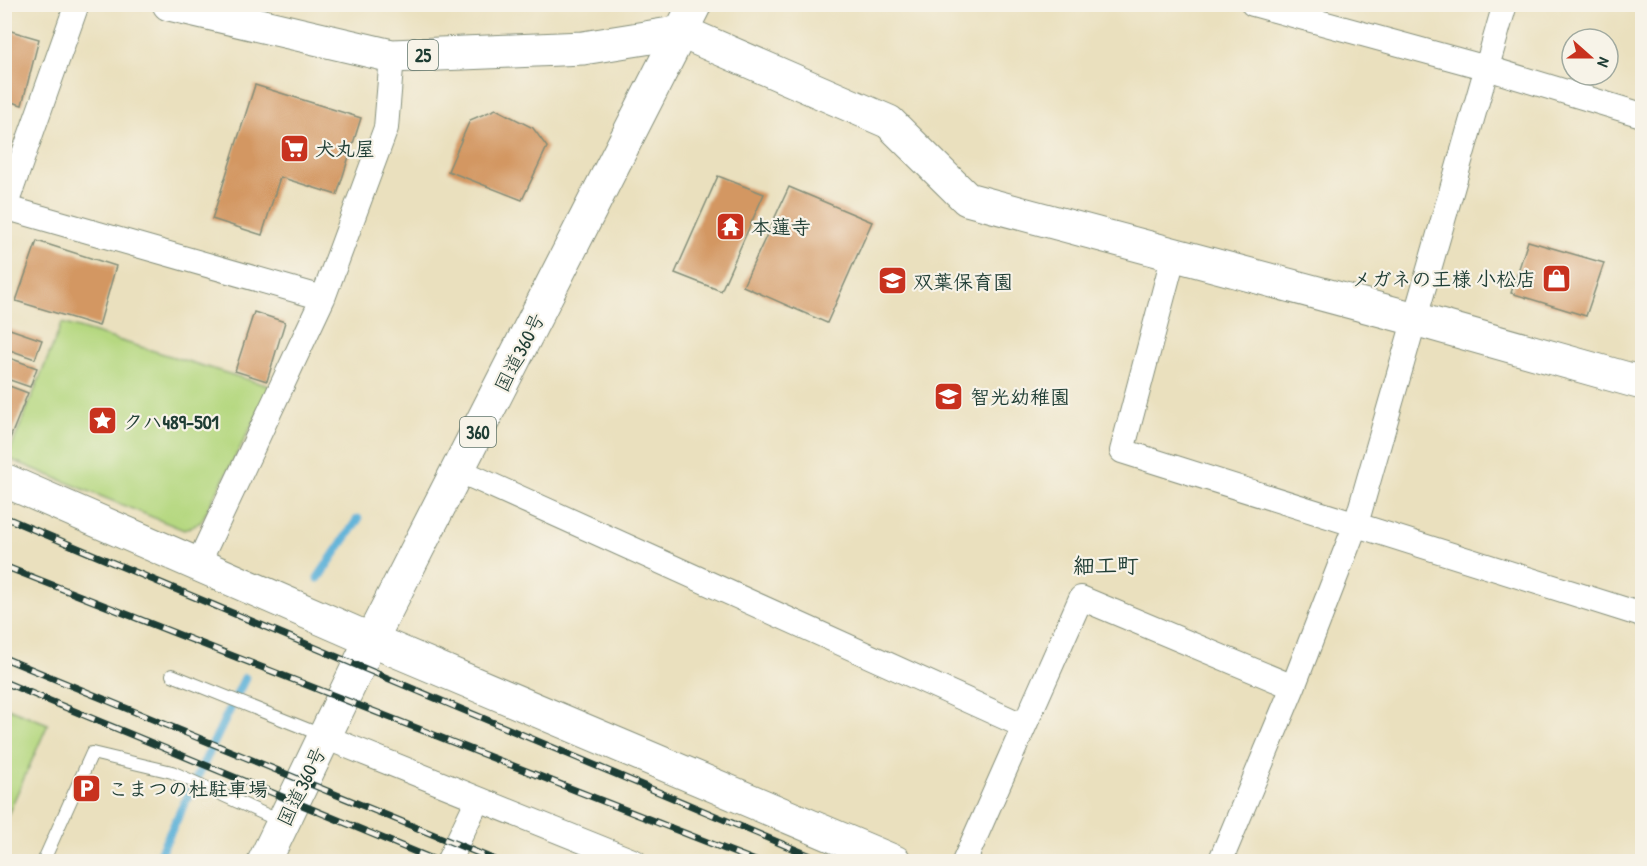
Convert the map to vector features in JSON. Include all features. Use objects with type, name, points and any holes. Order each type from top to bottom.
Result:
[{"type":"main road","name":"25","points":[[169,4],[392,56],[583,48],[688,18]]},
{"type":"main road","points":[[688,18],[889,122],[967,199],[1415,319],[1642,383]]},
{"type":"main road","name":"国道360号","points":[[264,861],[371,640],[688,18]]},
{"type":"main road","points":[[4,480],[371,640],[895,861]]},
{"type":"street","points":[[77,4],[5,208],[323,298]]},
{"type":"street","points":[[1253,4],[1487,68],[1642,115]]},
{"type":"street","points":[[1220,861],[1293,687],[1356,524],[1506,4]]},
{"type":"street","points":[[198,564],[323,298],[386,128],[392,56]]},
{"type":"street","points":[[1174,254],[1122,451],[1642,615]]},
{"type":"street","points":[[458,470],[1024,726]]},
{"type":"street","points":[[964,861],[1081,598],[1293,687]]},
{"type":"street","points":[[325,737],[635,861]]},
{"type":"street","points":[[447,861],[478,799]]},
{"type":"lane","points":[[172,675],[325,737]]},
{"type":"lane","points":[[43,861],[92,753],[172,772],[283,822]]},
{"type":"green space","points":[[62,323],[272,387],[201,522],[184,530],[7,458]]},
{"type":"green space","points":[[4,707],[48,724],[5,821]]},
{"type":"building","points":[[4,29],[39,39],[22,105],[4,100]]},
{"type":"building","name":"犬丸屋","points":[[255,85],[361,118],[337,195],[280,177],[262,235],[212,219]]},
{"type":"building","points":[[496,109],[533,128],[547,147],[522,200],[448,171],[470,120]]},
{"type":"building","points":[[718,176],[764,194],[721,291],[675,273]]},
{"type":"building","points":[[789,187],[872,222],[827,323],[743,286]]},
{"type":"building","points":[[37,241],[116,266],[99,326],[16,301]]},
{"type":"building","name":"メガネの王様 小松店","points":[[1528,241],[1604,263],[1586,316],[1511,293]]},
{"type":"building","points":[[254,312],[285,322],[267,381],[235,371]]},
{"type":"building","points":[[4,327],[42,340],[35,359],[4,348]]},
{"type":"building","points":[[4,356],[37,368],[30,387],[4,378]]},
{"type":"building","points":[[4,384],[28,393],[5,451],[4,451]]},
{"type":"waterway","points":[[318,578],[358,519]]},
{"type":"waterway","points":[[156,862],[245,678]]},
{"type":"railway","points":[[4,517],[825,862]]},
{"type":"railway","points":[[4,566],[758,862]]},
{"type":"railway","points":[[4,658],[500,862]]},
{"type":"railway","points":[[4,682],[440,862]]},
{"type":"place","name":"犬丸屋","points":[[294,148]]},
{"type":"place","name":"本蓮寺","points":[[730,226]]},
{"type":"place","name":"メガネの王様 小松店","points":[[1557,278]]},
{"type":"place","name":"双葉保育園","points":[[892,281]]},
{"type":"place","name":"智光幼稚園","points":[[949,396]]},
{"type":"place","name":"クハ489-501","points":[[102,421]]},
{"type":"place","name":"こまつの杜駐車場","points":[[87,788]]},
{"type":"district","name":"細工町","points":[[1106,565]]}]
